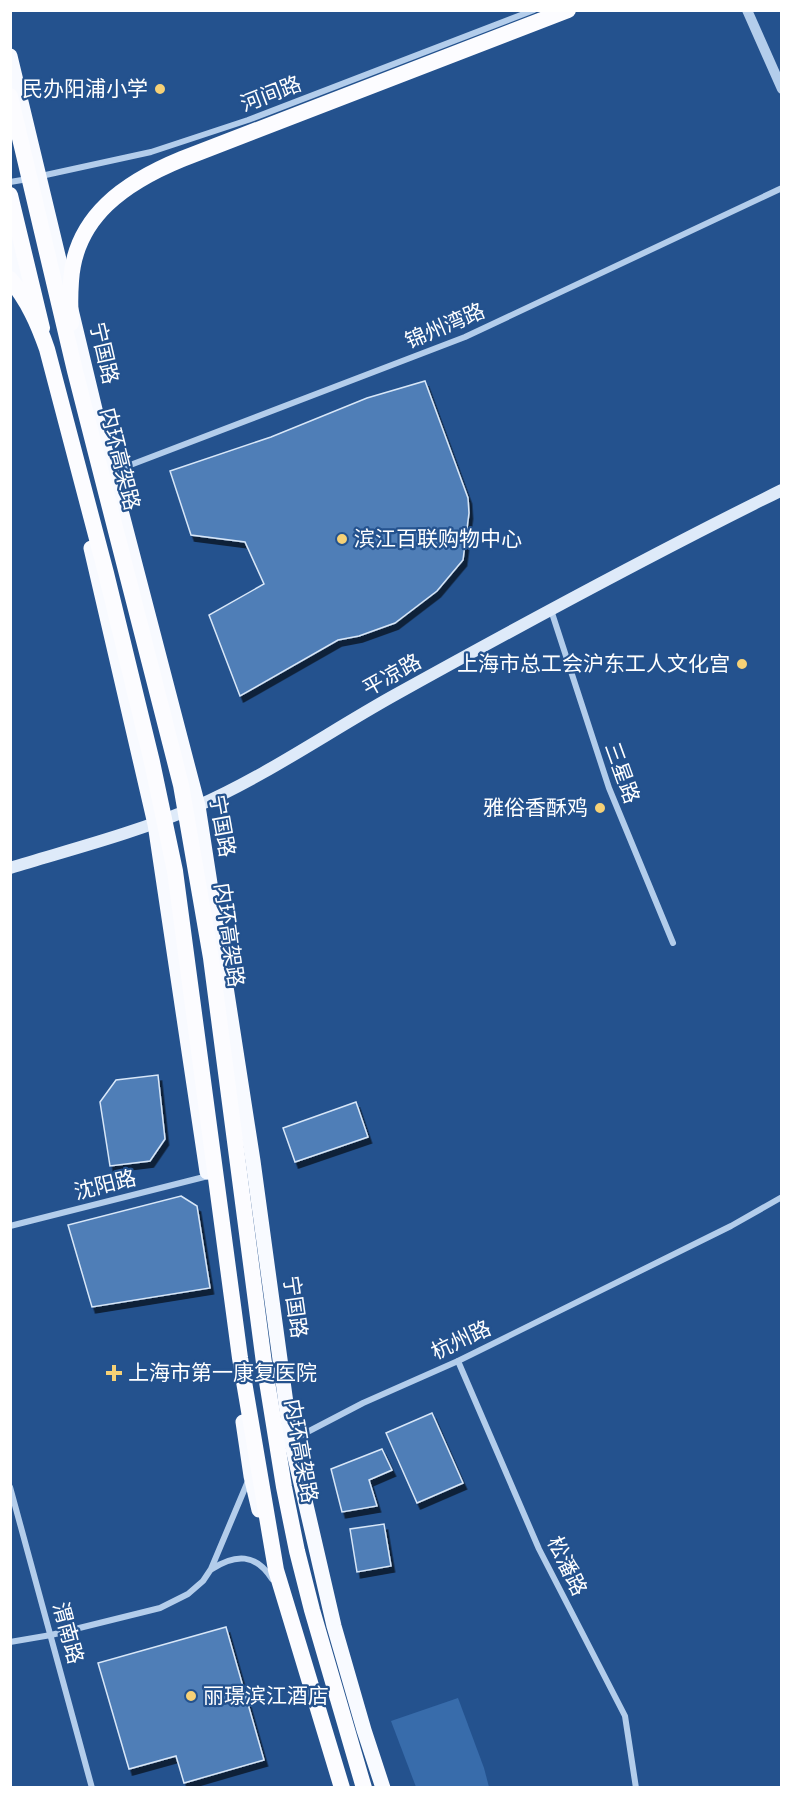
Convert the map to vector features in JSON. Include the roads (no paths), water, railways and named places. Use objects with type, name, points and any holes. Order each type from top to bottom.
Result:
[{"type":"highway","points":[[75,371],[71,321],[71,280],[75,255],[83,234],[94,217],[128,185],[182,159],[568,10]]},
{"type":"highway","name":"内环高架路","points":[[10,96],[75,371],[181,785],[211,958],[264,1362],[284,1487],[312,1610],[364,1788]]},
{"type":"highway","name":"内环高架路","points":[[10,195],[47,349],[106,573],[152,762],[175,871],[240,1358],[276,1570],[340,1788]]},
{"type":"highway","points":[[10,279],[36,318],[47,349]]},
{"type":"main road","name":"宁国路","points":[[10,56],[41,176],[111,472],[198,806],[254,1161],[291,1440],[334,1626],[383,1788]]},
{"type":"main road","points":[[10,240],[80,498],[155,824],[251,1476],[276,1585],[340,1788]]},
{"type":"main road","name":"平凉路","points":[[10,868],[155,824],[198,806],[254,777],[391,697],[551,609],[782,490]]},
{"type":"street","name":"河间路","points":[[10,182],[152,152],[248,120],[534,10]]},
{"type":"street","points":[[747,10],[782,89]]},
{"type":"street","name":"锦州湾路","points":[[111,472],[465,337],[782,188]]},
{"type":"street","name":"三星路","points":[[551,609],[609,788],[673,943]]},
{"type":"street","name":"沈阳路","points":[[10,1226],[208,1176]]},
{"type":"street","name":"杭州路","points":[[275,1454],[291,1440],[363,1403],[458,1361],[731,1226],[782,1197]]},
{"type":"street","name":"松潘路","points":[[458,1361],[539,1549],[625,1716],[636,1788]]},
{"type":"street","points":[[10,1642],[51,1635],[160,1608],[176,1601],[203,1581],[211,1569],[251,1476],[267,1461]]},
{"type":"street","name":"渭南路","points":[[10,1487],[92,1788]]},
{"type":"street","points":[[211,1569],[225,1560],[240,1557],[248,1559],[267,1571],[276,1585]]},
{"type":"place","name":"民办阳浦小学","points":[[160,89]]},
{"type":"place","name":"滨江百联购物中心","points":[[342,539]]},
{"type":"place","name":"上海市总工会沪东工人文化宫","points":[[742,664]]},
{"type":"place","name":"雅俗香酥鸡","points":[[600,808]]},
{"type":"place","name":"上海市第一康复医院","points":[[114,1373]]},
{"type":"place","name":"丽璟滨江酒店","points":[[191,1696]]}]
